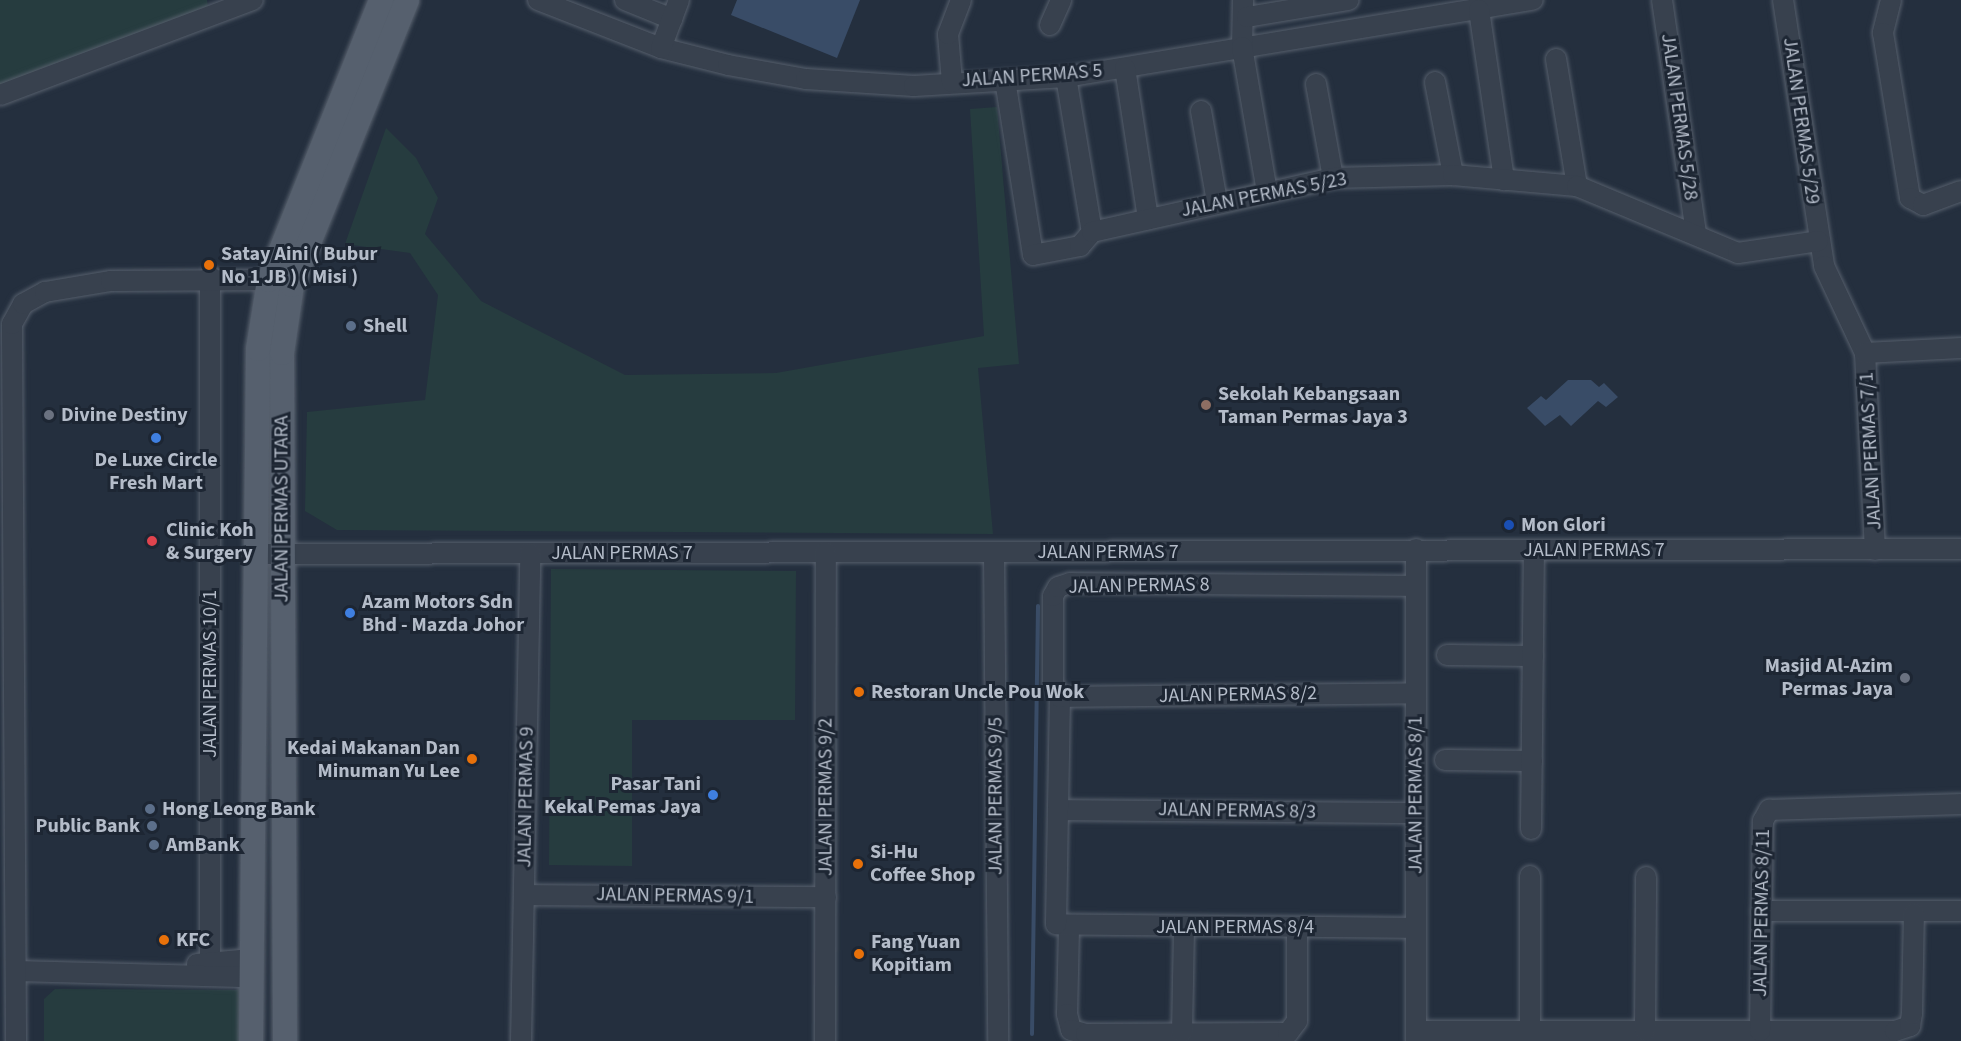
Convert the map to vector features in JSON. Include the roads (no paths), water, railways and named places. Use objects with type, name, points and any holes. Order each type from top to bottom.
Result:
[{"type":"main road","name":"JALAN PERMAS UTARA","points":[[251,1041],[257,760],[258,349],[269,280],[381,0]]},
{"type":"main road","name":"JALAN PERMAS UTARA","points":[[285,1041],[282,353],[292,285],[407,0]]},
{"type":"main road","points":[[257,760],[268,751],[284,758]]},
{"type":"street","points":[[0,95],[253,0]]},
{"type":"street","name":"JALAN PERMAS 5","points":[[538,0],[661,48],[806,79],[867,85],[1066,77],[1242,46],[1479,10],[1513,1],[1533,0]]},
{"type":"street","points":[[625,0],[672,19]]},
{"type":"street","points":[[661,48],[679,0]]},
{"type":"street","points":[[952,82],[948,34],[961,0]]},
{"type":"street","points":[[1050,25],[1061,0]]},
{"type":"street","points":[[1267,192],[1242,46],[1245,8],[1349,0]]},
{"type":"street","name":"JALAN PERMAS 5/28","points":[[1662,0],[1696,234]]},
{"type":"street","name":"JALAN PERMAS 5/29","points":[[1783,0],[1818,241]]},
{"type":"street","points":[[1891,0],[1883,33],[1910,198],[1923,205],[1961,191]]},
{"type":"street","points":[[1479,10],[1504,180]]},
{"type":"street","points":[[1556,59],[1577,186]]},
{"type":"street","points":[[1125,68],[1148,219]]},
{"type":"street","points":[[1005,80],[1033,255],[1080,246],[1092,232],[1066,77]]},
{"type":"street","points":[[1435,82],[1453,175]]},
{"type":"street","points":[[1316,84],[1333,178]]},
{"type":"street","points":[[1201,111],[1217,202]]},
{"type":"street","name":"JALAN PERMAS 5/23","points":[[1092,232],[1217,202],[1333,178],[1453,175],[1577,186],[1696,234],[1724,249],[1751,254],[1818,241]]},
{"type":"street","name":"JALAN PERMAS 7/1","points":[[1818,241],[1833,291],[1866,353],[1875,550]]},
{"type":"street","points":[[16,1041],[6,483],[12,324],[23,304],[45,292],[111,281],[210,276],[269,280]]},
{"type":"street","name":"JALAN PERMAS 10/1","points":[[210,276],[210,963]]},
{"type":"street","name":"JALAN PERMAS 7/1","points":[[1866,353],[1961,348]]},
{"type":"street","name":"JALAN PERMAS 8/1","points":[[1416,549],[1416,1036]]},
{"type":"street","name":"JALAN PERMAS 7","points":[[256,554],[1961,549]]},
{"type":"street","points":[[1531,829],[1534,551]]},
{"type":"street","name":"JALAN PERMAS 9/2","points":[[825,1041],[826,552]]},
{"type":"street","name":"JALAN PERMAS 9/5","points":[[994,552],[998,1041]]},
{"type":"street","name":"JALAN PERMAS 9","points":[[522,1041],[530,553]]},
{"type":"street","name":"JALAN PERMAS 8","points":[[1182,1034],[1086,1034],[1071,1029],[1063,925],[1058,810],[1060,697],[1053,683],[1053,596],[1058,587],[1416,586]]},
{"type":"street","points":[[1447,655],[1533,656]]},
{"type":"street","name":"JALAN PERMAS 8/2","points":[[1060,697],[1416,693]]},
{"type":"street","points":[[1445,760],[1532,760]]},
{"type":"street","name":"JALAN PERMAS 8/11","points":[[1760,1031],[1763,821],[1769,810],[1781,805],[1961,804]]},
{"type":"street","name":"JALAN PERMAS 8/3","points":[[1058,810],[1416,813]]},
{"type":"street","points":[[1530,876],[1530,1031]]},
{"type":"street","points":[[1645,1031],[1646,877]]},
{"type":"street","name":"JALAN PERMAS 9/1","points":[[524,895],[826,897]]},
{"type":"street","points":[[1761,911],[1914,913],[1961,911]]},
{"type":"street","points":[[1416,1036],[1530,1031],[1760,1031],[1910,1026],[1914,913]]},
{"type":"street","name":"JALAN PERMAS 8/4","points":[[1063,925],[1415,928]]},
{"type":"street","points":[[1184,927],[1182,1034],[1294,1029],[1297,927]]},
{"type":"street","points":[[160,972],[210,963],[251,968]]},
{"type":"street","points":[[16,971],[160,972],[251,968]]},
{"type":"water","points":[[737,0],[860,0],[837,58],[731,15]]},
{"type":"water","points":[[1568,380],[1591,380],[1599,387],[1604,383],[1618,397],[1606,407],[1598,401],[1571,426],[1560,415],[1545,426],[1527,408],[1541,396],[1546,400]]},
{"type":"waterway","points":[[1032,1034],[1038,606]]},
{"type":"place","name":"Satay Aini ( Bubur No 1 JB ) ( Misi )","points":[[209,265]]},
{"type":"place","name":"Shell","points":[[351,326]]},
{"type":"place","name":"Sekolah Kebangsaan Taman Permas Jaya 3","points":[[1206,405]]},
{"type":"place","name":"Divine Destiny","points":[[49,415]]},
{"type":"place","name":"De Luxe Circle Fresh Mart","points":[[156,438]]},
{"type":"place","name":"Mon Glori","points":[[1509,525]]},
{"type":"place","name":"Clinic Koh & Surgery","points":[[152,541]]},
{"type":"place","name":"Azam Motors Sdn Bhd - Mazda Johor","points":[[350,613]]},
{"type":"place","name":"Masjid Al-Azim Permas Jaya","points":[[1905,678]]},
{"type":"place","name":"Restoran Uncle Pou Wok","points":[[859,692]]},
{"type":"place","name":"Kedai Makanan Dan Minuman Yu Lee","points":[[472,759]]},
{"type":"place","name":"Pasar Tani Kekal Pemas Jaya","points":[[713,795]]},
{"type":"place","name":"Hong Leong Bank","points":[[150,809]]},
{"type":"place","name":"Public Bank","points":[[152,826]]},
{"type":"place","name":"AmBank","points":[[154,845]]},
{"type":"place","name":"Si-Hu Coffee Shop","points":[[858,864]]},
{"type":"place","name":"KFC","points":[[164,940]]},
{"type":"place","name":"Fang Yuan Kopitiam","points":[[859,954]]}]
